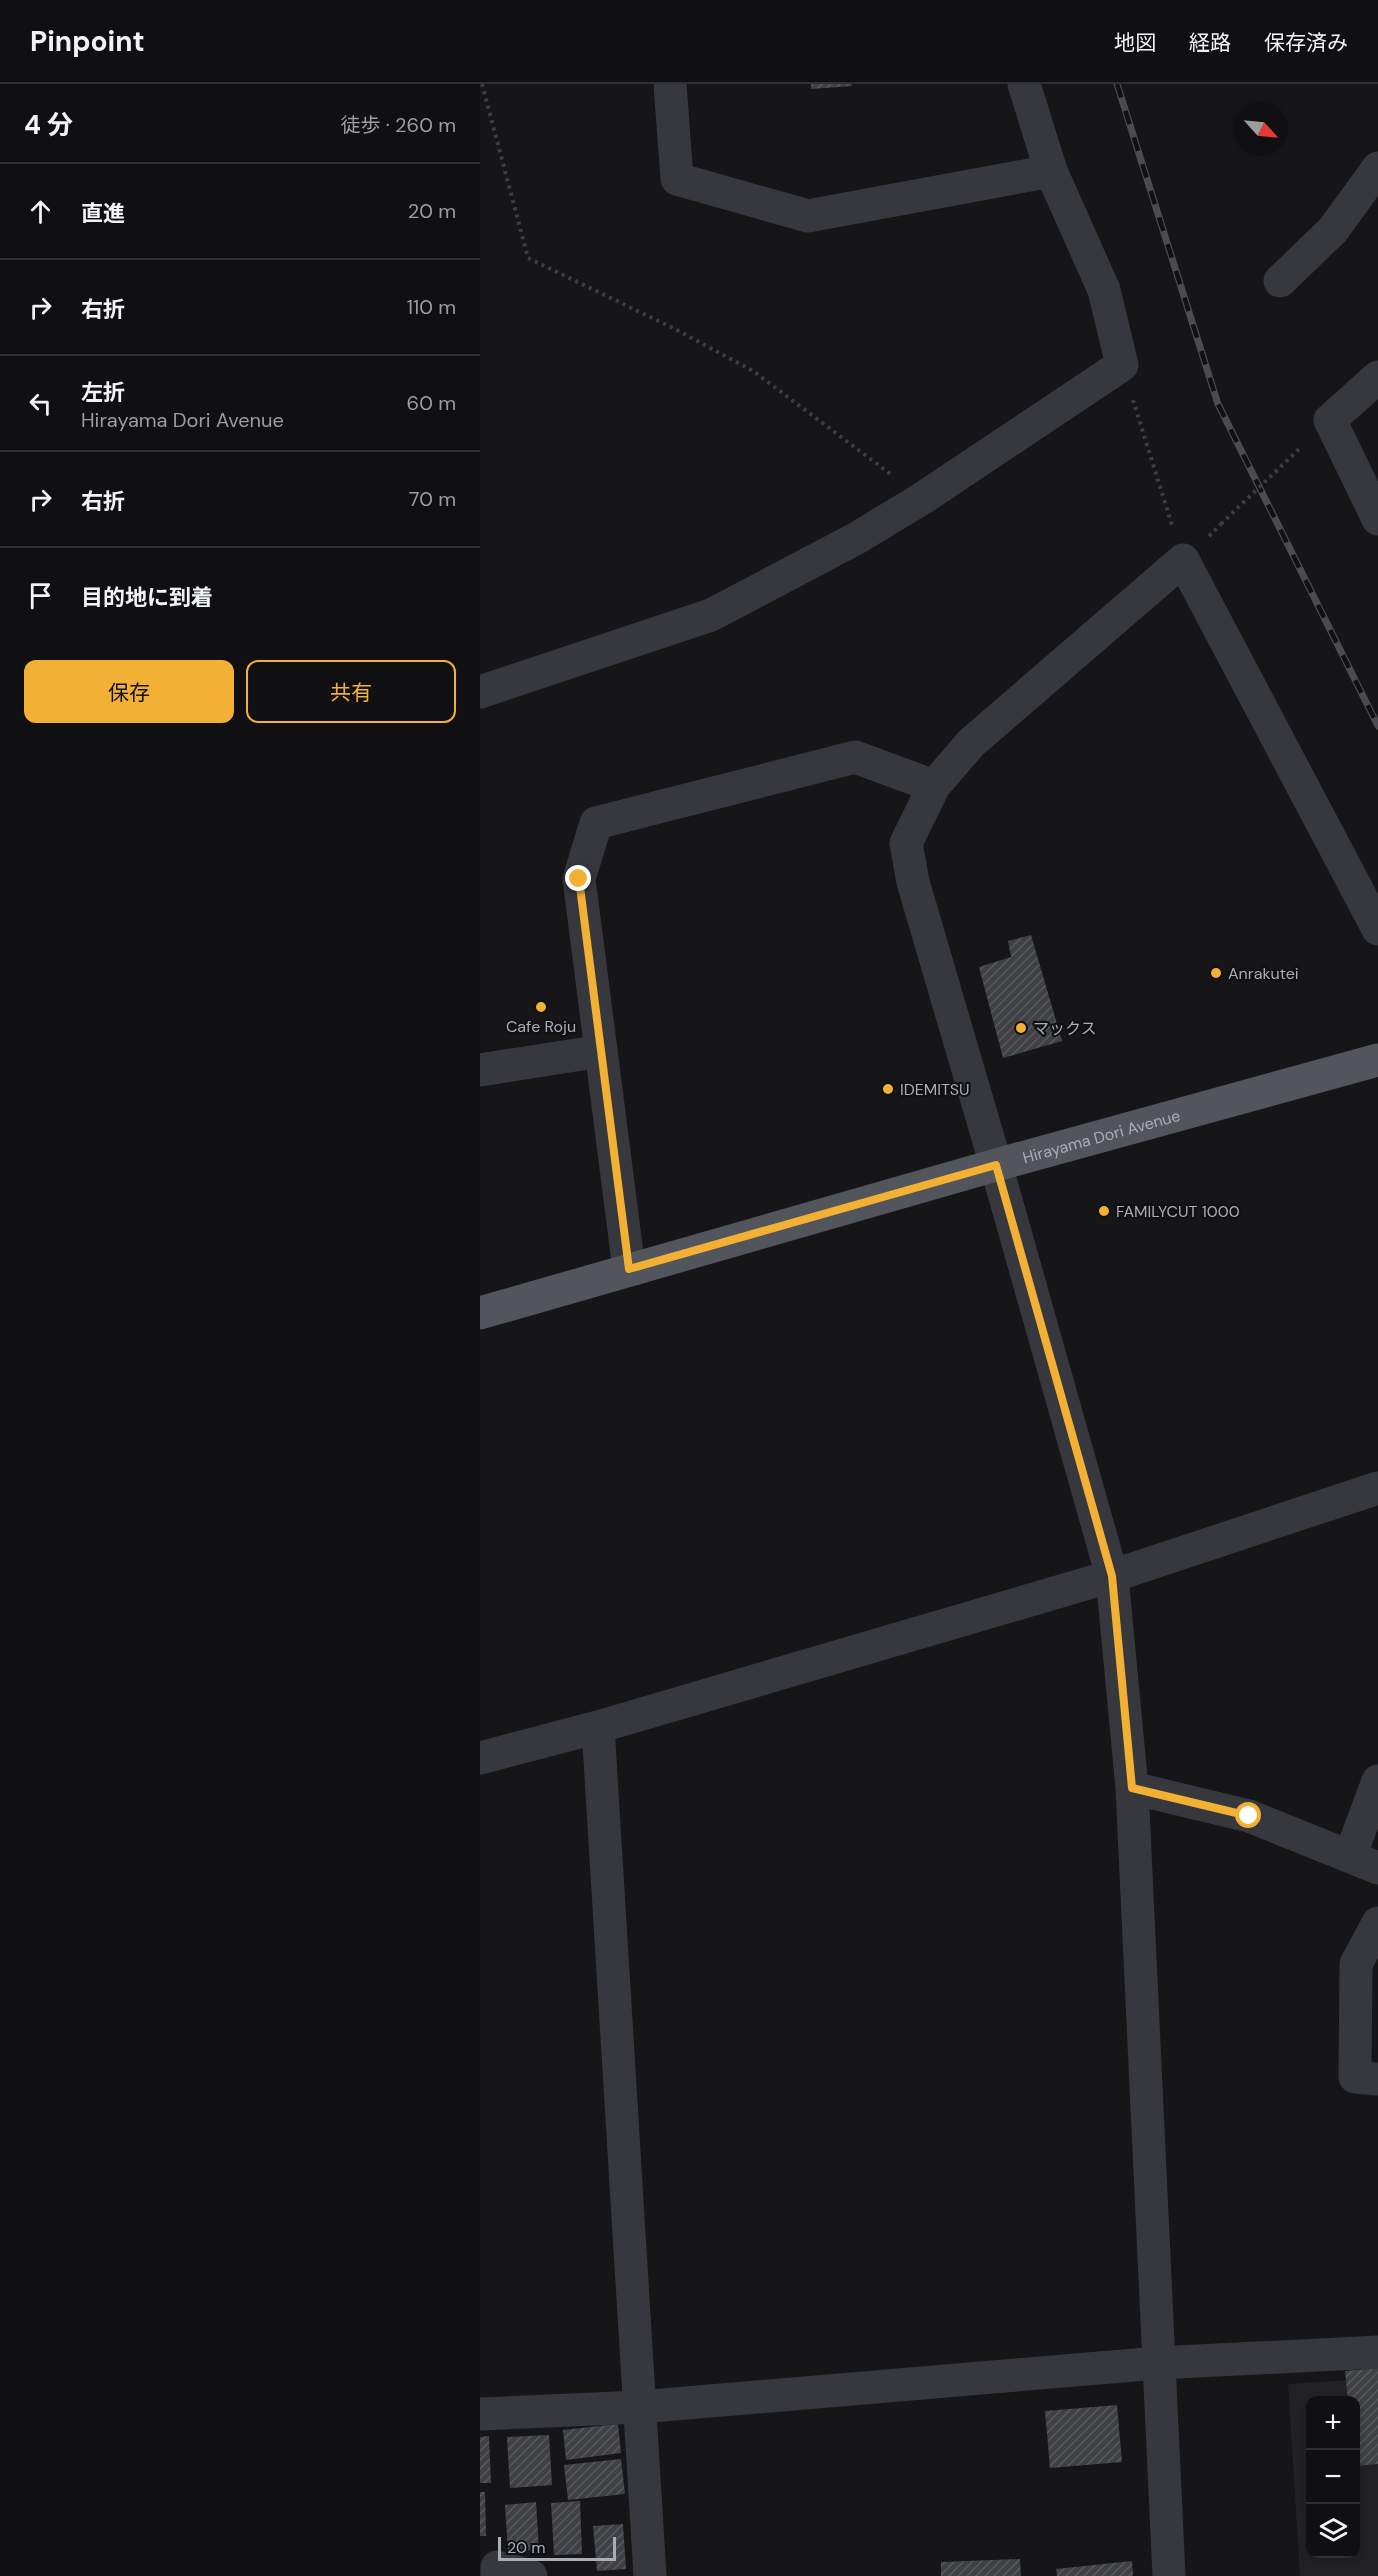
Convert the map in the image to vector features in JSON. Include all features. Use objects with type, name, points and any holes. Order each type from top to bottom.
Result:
[{"type":"main road","name":"Hirayama Dori Avenue","points":[[480,1312],[996,1165],[1378,1060]]},
{"type":"street","points":[[670,84],[677,178],[808,216],[1051,171]]},
{"type":"street","points":[[480,692],[711,615],[857,538],[923,498],[1122,365],[1104,290],[1051,171],[1024,84]]},
{"type":"street","points":[[1280,281],[1333,230],[1378,168]]},
{"type":"street","points":[[1378,377],[1330,420],[1378,519]]},
{"type":"street","points":[[1169,2576],[1132,1788],[1112,1576],[913,882],[906,843],[934,786],[971,743],[1183,560],[1378,929]]},
{"type":"street","points":[[629,1269],[579,879],[596,823],[855,757],[934,786]]},
{"type":"street","points":[[480,1070],[601,1051]]},
{"type":"street","points":[[480,1758],[598,1727],[1112,1576],[1378,1488]]},
{"type":"street","points":[[598,1727],[650,2576]]},
{"type":"street","points":[[1132,1788],[1249,1816],[1364,1862],[1378,1782]]},
{"type":"street","points":[[1378,1923],[1356,1964],[1355,2066],[1355,2077],[1378,2079]]},
{"type":"street","points":[[480,2414],[639,2407],[1158,2363],[1378,2352]]},
{"type":"street","points":[[498,2576],[497,2567],[531,2576]]},
{"type":"path","points":[[482,84],[528,258],[675,329],[753,371],[923,498]]},
{"type":"path","points":[[1122,365],[1183,560]]},
{"type":"path","points":[[1221,524],[1299,449]]},
{"type":"shaded area","points":[[1378,2378],[1378,2576],[1300,2576],[1288,2384]]},
{"type":"building","points":[[811,84],[852,84],[852,86],[811,89]]},
{"type":"building","points":[[1031,935],[1062,1041],[1003,1058],[979,967],[1011,957],[1008,941]]},
{"type":"building","points":[[1378,2368],[1378,2464],[1360,2466],[1360,2396],[1348,2396],[1345,2371]]},
{"type":"building","points":[[1117,2405],[1122,2462],[1050,2468],[1045,2411]]},
{"type":"building","points":[[618,2424],[621,2453],[566,2460],[563,2430]]},
{"type":"building","points":[[549,2435],[552,2485],[510,2488],[507,2437]]},
{"type":"building","points":[[489,2436],[491,2483],[480,2483],[480,2437]]},
{"type":"building","points":[[621,2459],[625,2494],[568,2500],[564,2465]]},
{"type":"building","points":[[480,2492],[485,2492],[486,2536],[480,2536]]},
{"type":"building","points":[[580,2501],[582,2554],[554,2555],[551,2503]]},
{"type":"building","points":[[536,2502],[539,2550],[508,2552],[505,2505]]},
{"type":"building","points":[[623,2524],[626,2569],[597,2571],[593,2526]]},
{"type":"building","points":[[1020,2559],[1021,2576],[941,2576],[941,2562]]},
{"type":"building","points":[[1132,2561],[1133,2576],[1057,2576],[1056,2569]]},
{"type":"railway","points":[[1117,84],[1218,404],[1378,726]]},
{"type":"place","name":"Anrakutei","points":[[1216,973]]},
{"type":"place","name":"Cafe Roju","points":[[541,1007]]},
{"type":"place","name":"マックス","points":[[1021,1028]]},
{"type":"place","name":"IDEMITSU","points":[[888,1089]]},
{"type":"place","name":"FAMILYCUT 1000","points":[[1104,1211]]},
{"type":"route","points":[[579,879],[629,1269],[996,1165],[1112,1576],[1132,1788],[1249,1816]]}]
